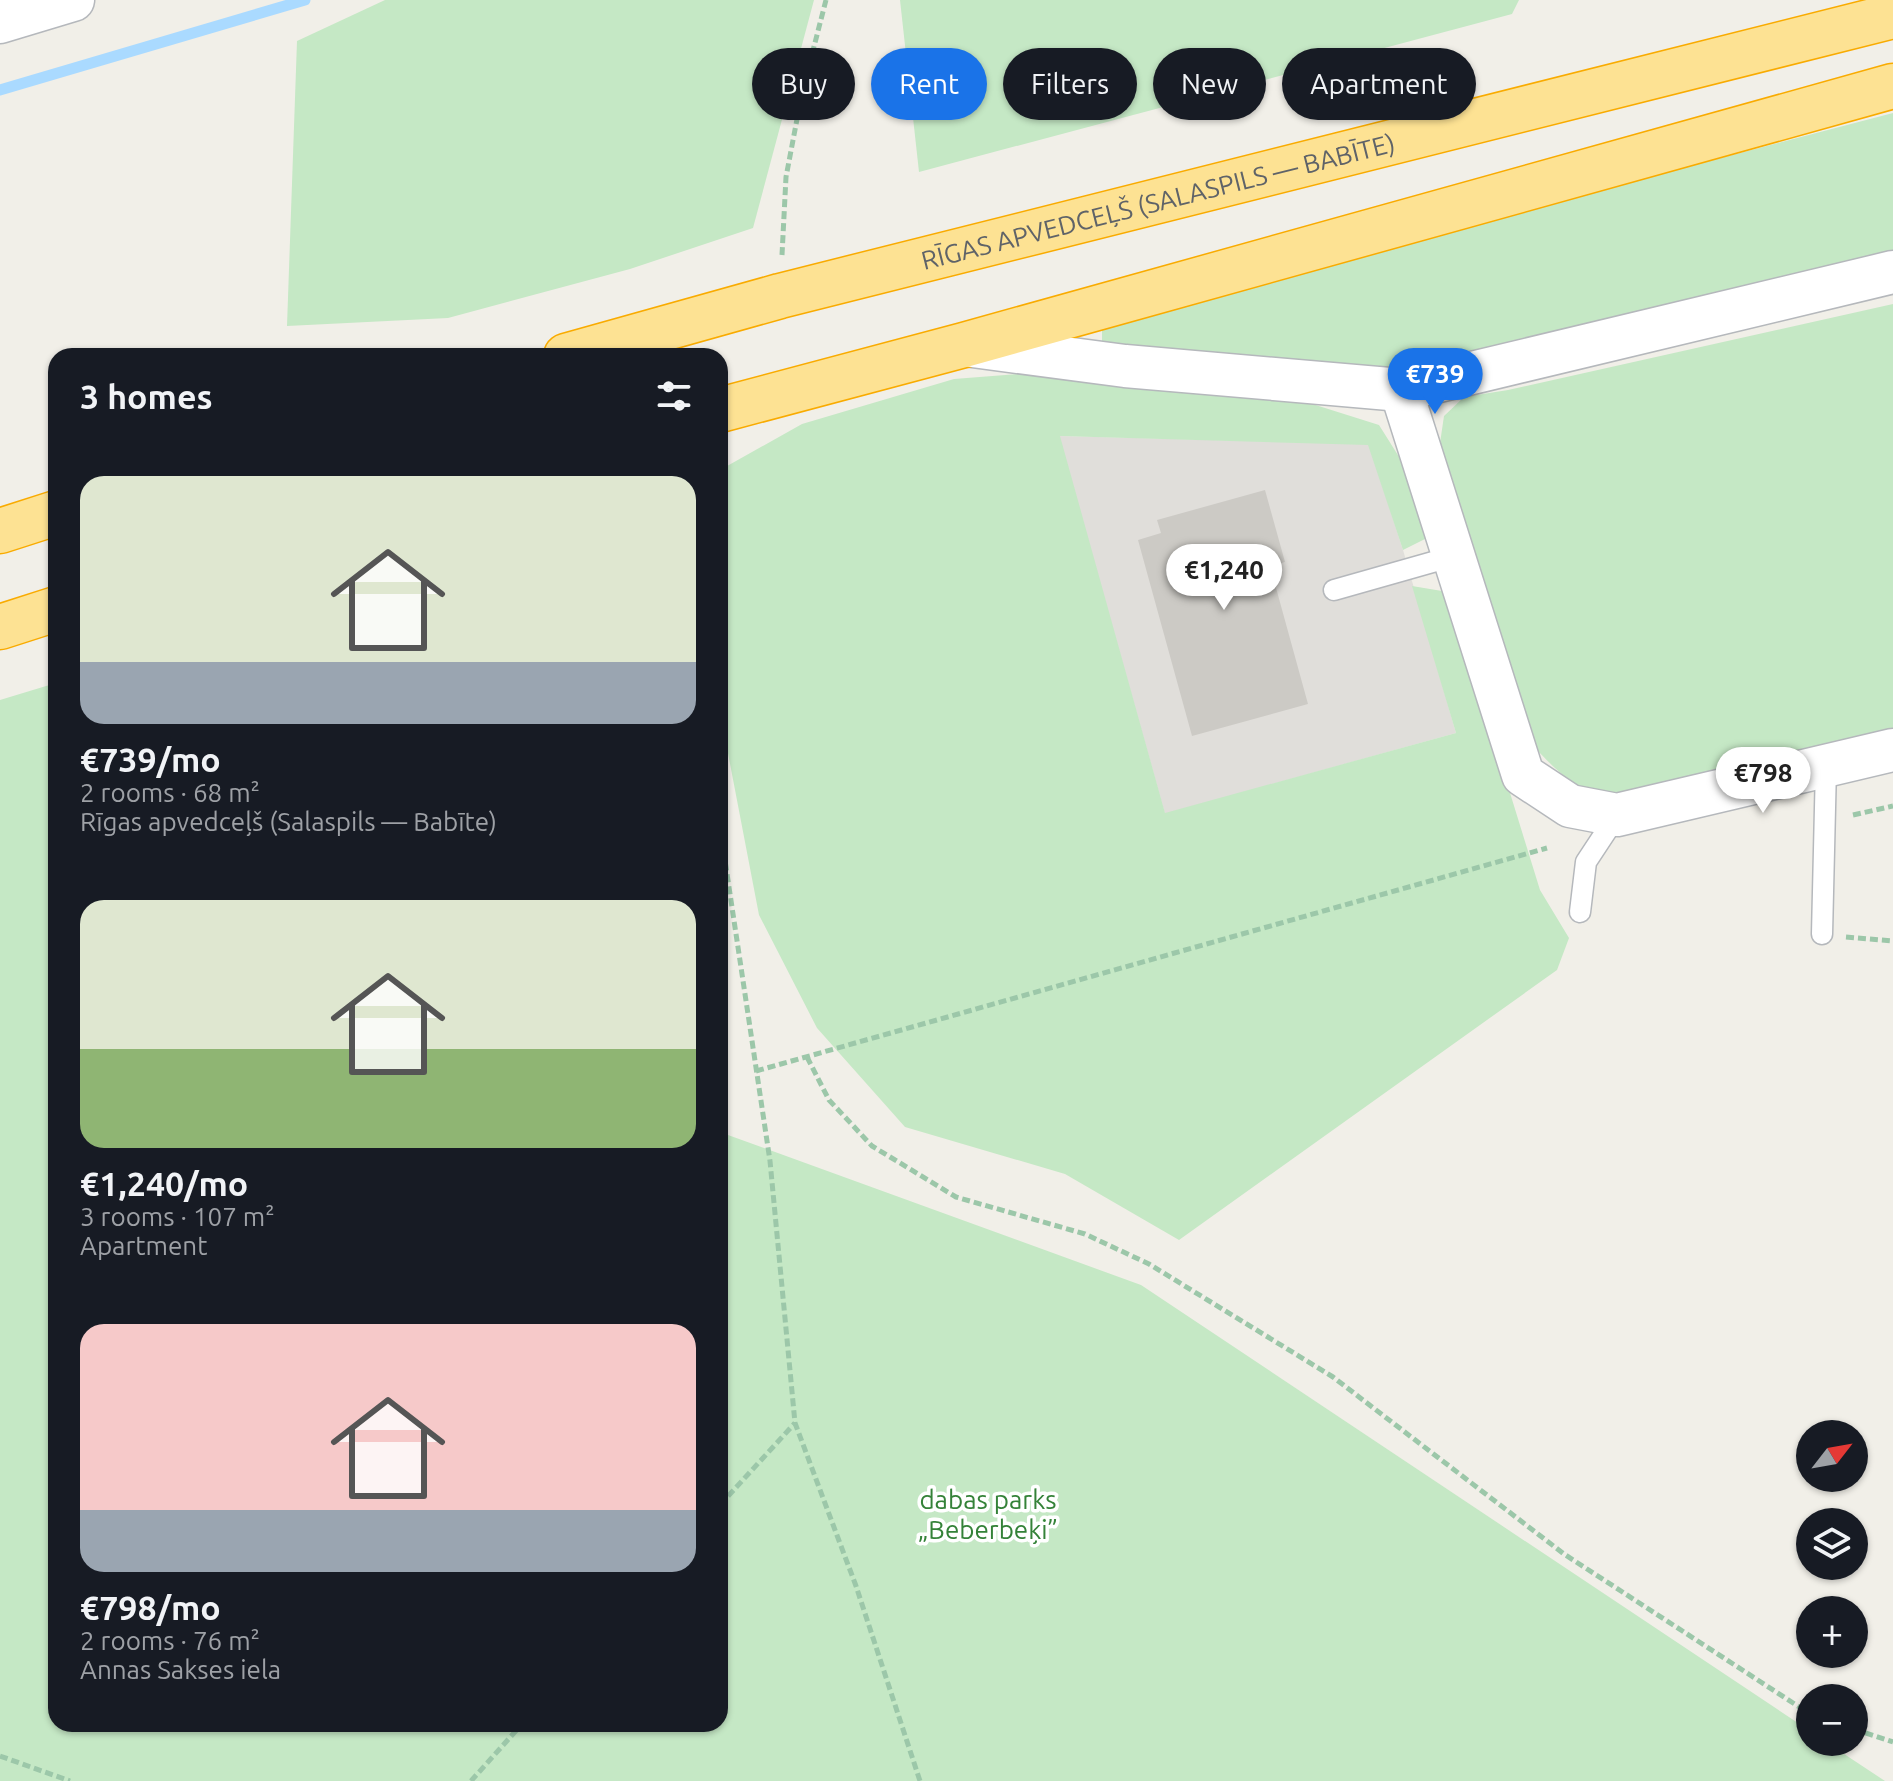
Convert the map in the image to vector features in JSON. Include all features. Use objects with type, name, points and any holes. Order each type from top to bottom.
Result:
[{"type":"highway","name":"RĪGAS APVEDCEĻŠ (SALASPILS — BABĪTE)","points":[[595,348],[780,296],[1893,16]]},
{"type":"highway","points":[[728,408],[1893,86]]},
{"type":"highway","points":[[0,531],[48,516]]},
{"type":"highway","points":[[0,627],[48,612]]},
{"type":"street","points":[[0,22],[73,0]]},
{"type":"street","points":[[964,345],[1125,366],[1401,390],[1893,272]]},
{"type":"street","points":[[1401,390],[1523,775],[1570,806],[1617,815],[1893,750]]},
{"type":"lane","points":[[1334,590],[1454,556]]},
{"type":"lane","points":[[1822,934],[1826,766]]},
{"type":"lane","points":[[1580,912],[1586,862],[1617,815]]},
{"type":"path","points":[[780,296],[786,177],[802,93],[826,0]]},
{"type":"path","points":[[1825,822],[1893,806]]},
{"type":"path","points":[[756,1071],[1547,848]]},
{"type":"path","points":[[728,881],[770,1161],[795,1423],[856,1586],[920,1781]]},
{"type":"path","points":[[1822,934],[1893,941]]},
{"type":"path","points":[[807,1057],[829,1100],[872,1146],[956,1197],[1085,1234],[1149,1264],[1333,1377],[1564,1554],[1796,1705]]},
{"type":"path","points":[[728,1496],[795,1423]]},
{"type":"path","points":[[471,1781],[515,1732]]},
{"type":"path","points":[[1868,1734],[1893,1742]]},
{"type":"path","points":[[0,1756],[70,1781]]},
{"type":"shaded area","points":[[1059,436],[1369,444],[1456,733],[1165,814]]},
{"type":"green space","points":[[385,0],[814,0],[801,48],[752,48],[752,120],[782,120],[753,228],[630,269],[448,318],[287,326],[297,41]]},
{"type":"green space","points":[[900,0],[1519,0],[1512,14],[1384,48],[1282,48],[1282,75],[1266,80],[1266,48],[1153,48],[1153,110],[1137,114],[1137,48],[1003,48],[1003,120],[1114,120],[919,172],[913,120],[987,120],[987,48],[905,48]]},
{"type":"green space","points":[[1893,113],[1893,255],[1426,367],[1358,369],[1102,342],[1102,320]]},
{"type":"green space","points":[[1893,304],[1893,735],[1636,798],[1602,794],[1578,786],[1534,747],[1440,443],[1444,416],[1464,397],[1508,390]]},
{"type":"green space","points":[[1042,372],[1306,402],[1379,425],[1413,479],[1431,536],[1403,550],[1368,445],[1060,436],[1165,813],[1456,733],[1412,586],[1448,592],[1540,890],[1569,938],[1557,970],[1179,1240],[1065,1174],[905,1127],[817,1028],[759,915],[728,753],[728,466],[802,424],[954,379]]},
{"type":"green space","name":"dabas parks „Beberbeķi”","points":[[48,685],[48,1732],[728,1732],[728,1135],[1141,1285],[1796,1722],[1796,1756],[1847,1756],[1885,1781],[0,1781],[0,700]]},
{"type":"building","points":[[1265,490],[1285,562],[1270,566],[1308,704],[1192,736],[1138,540],[1161,533],[1157,520]]},
{"type":"waterway","points":[[0,90],[305,0]]}]
